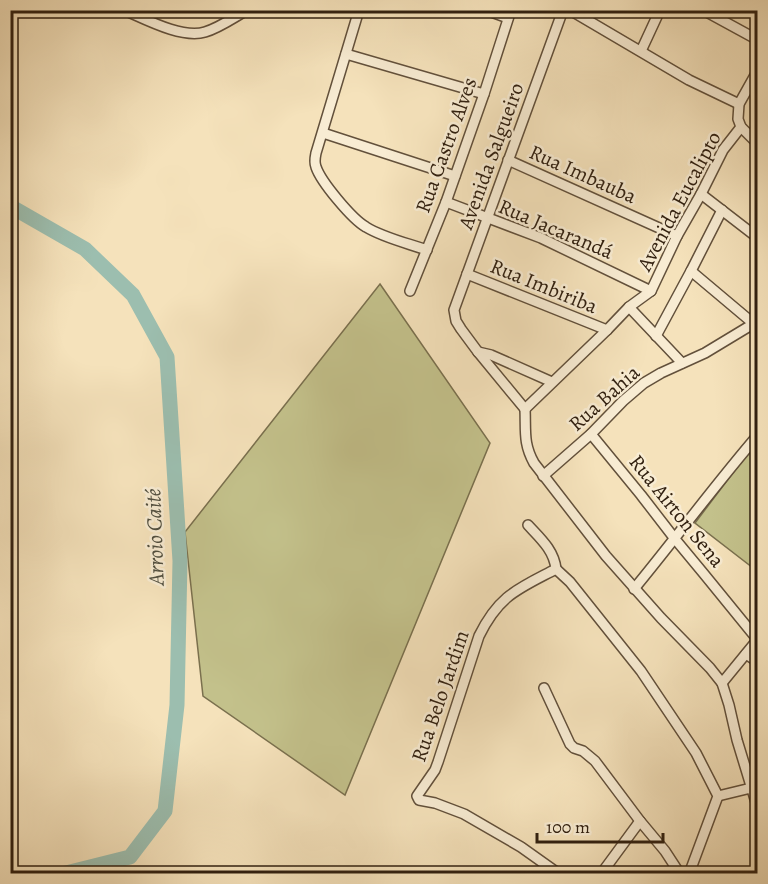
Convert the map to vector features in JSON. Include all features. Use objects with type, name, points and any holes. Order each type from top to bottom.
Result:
[{"type":"street","points":[[124,10],[184,33],[196,34],[208,31],[247,10]]},
{"type":"street","points":[[359,10],[316,153],[315,167],[358,222],[373,231],[427,250]]},
{"type":"street","points":[[486,10],[510,14]]},
{"type":"street","name":"Avenida Salgueiro","points":[[478,352],[456,321],[454,310],[563,10]]},
{"type":"street","points":[[570,10],[689,80],[739,104],[757,72]]},
{"type":"street","points":[[641,51],[660,10]]},
{"type":"street","points":[[703,10],[758,40]]},
{"type":"street","name":"Rua Castro Alves","points":[[410,291],[446,202],[510,14]]},
{"type":"street","points":[[346,54],[484,94]]},
{"type":"street","name":"Avenida Eucalipto","points":[[525,409],[629,307],[651,291],[677,236],[723,150],[741,127],[737,112],[739,104]]},
{"type":"street","points":[[741,127],[758,144]]},
{"type":"street","points":[[323,133],[455,176]]},
{"type":"street","name":"Rua Imbauba","points":[[508,160],[677,236]]},
{"type":"street","points":[[701,194],[758,238]]},
{"type":"street","name":"Rua Jacarandá","points":[[446,202],[541,238],[651,291]]},
{"type":"street","points":[[656,336],[722,210]]},
{"type":"street","points":[[692,271],[756,322]]},
{"type":"street","name":"Rua Imbiriba","points":[[467,274],[607,330]]},
{"type":"street","points":[[629,307],[682,363]]},
{"type":"street","name":"Rua Bahia","points":[[543,476],[644,383],[705,353],[756,322]]},
{"type":"street","points":[[478,352],[552,382]]},
{"type":"street","points":[[478,352],[525,409],[527,451],[543,476],[634,589],[722,683],[758,809]]},
{"type":"street","name":"Rua Airton Sena","points":[[591,434],[757,639]]},
{"type":"street","points":[[634,589],[758,435]]},
{"type":"street","points":[[528,525],[550,551],[556,568],[570,582],[640,671],[696,753],[718,796],[689,873]]},
{"type":"street","name":"Rua Belo Jardim","points":[[556,568],[514,591],[500,603],[487,620],[479,636],[438,762],[417,798],[420,801],[435,803],[464,814],[521,847],[559,873]]},
{"type":"street","points":[[722,683],[757,639]]},
{"type":"street","points":[[746,654],[758,662]]},
{"type":"street","points":[[544,688],[570,744],[595,761],[680,873]]},
{"type":"street","points":[[718,796],[751,788]]},
{"type":"street","points":[[601,873],[640,821]]},
{"type":"shaded area","points":[[380,284],[490,443],[345,795],[203,696],[185,532]]},
{"type":"shaded area","points":[[757,441],[757,571],[695,523]]},
{"type":"waterway","name":"Arroio Caité","points":[[10,206],[85,249],[133,295],[167,357],[180,561],[177,705],[165,811],[130,857],[62,874]]}]
